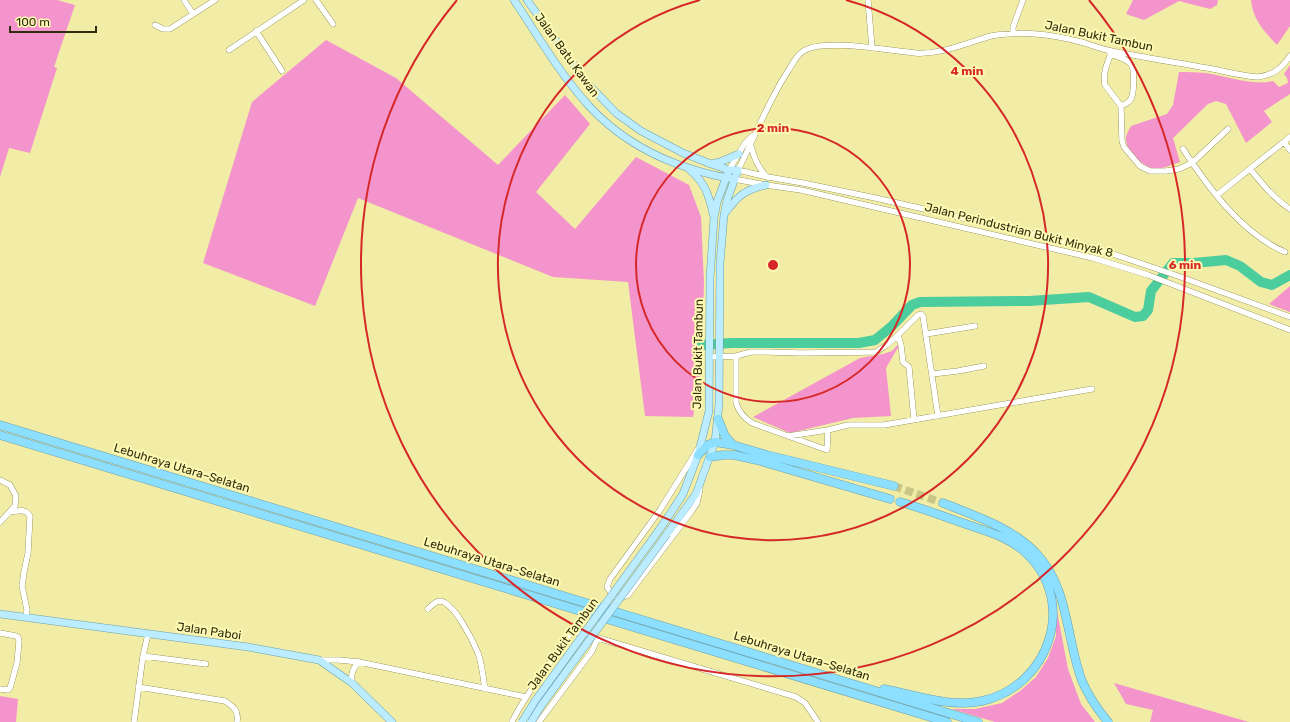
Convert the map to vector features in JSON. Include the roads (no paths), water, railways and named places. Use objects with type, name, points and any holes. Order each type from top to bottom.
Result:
[{"type":"highway","points":[[718,419],[725,436],[733,445]]},
{"type":"highway","name":"Lebuhraya Utara–Selatan","points":[[0,425],[978,722]]},
{"type":"highway","name":"Lebuhraya Utara–Selatan","points":[[0,435],[947,722]]},
{"type":"highway","points":[[698,455],[708,445],[715,442],[733,445],[767,455],[894,486]]},
{"type":"highway","points":[[710,458],[723,455],[734,455],[757,460],[890,499]]},
{"type":"highway","points":[[854,684],[955,703],[980,702],[1003,694],[1020,684],[1040,661],[1050,637],[1053,613],[1049,588],[1036,564],[1025,552],[1010,541],[994,533],[900,502]]},
{"type":"highway","points":[[943,503],[970,513],[1010,533],[1030,547],[1041,559],[1054,581],[1062,603],[1082,681],[1095,704],[1108,722]]},
{"type":"main road","name":"Jalan Batu Kawan","points":[[514,0],[576,91],[591,108],[622,134],[641,148],[666,160],[706,174],[734,179]]},
{"type":"main road","name":"Jalan Batu Kawan","points":[[527,0],[585,81],[616,113],[641,131],[682,153],[729,170],[738,170]]},
{"type":"main road","points":[[711,164],[739,154]]},
{"type":"main road","points":[[688,168],[704,185],[709,197],[714,218]]},
{"type":"main road","name":"Jalan Bukit Tambun","points":[[522,722],[535,701],[660,530],[683,494],[698,455],[709,411],[710,271],[714,218],[716,202],[729,170]]},
{"type":"main road","name":"Jalan Bukit Tambun","points":[[531,722],[541,706],[693,499],[703,478],[715,442],[718,419],[720,263],[724,214],[727,200],[738,170]]},
{"type":"main road","points":[[724,214],[743,193],[766,185]]},
{"type":"main road","name":"Jalan Paboi","points":[[0,614],[248,647],[319,660],[352,683],[392,722]]},
{"type":"street","points":[[184,0],[193,14]]},
{"type":"street","points":[[155,25],[163,29],[170,29],[215,0]]},
{"type":"street","points":[[229,50],[304,0]]},
{"type":"street","points":[[316,0],[332,24]]},
{"type":"street","points":[[868,0],[872,48]]},
{"type":"street","points":[[1013,33],[1013,27],[1023,0]]},
{"type":"street","points":[[256,31],[282,71]]},
{"type":"street","name":"Jalan Bukit Tambun","points":[[738,170],[751,145],[766,107],[782,80],[801,52],[818,45],[872,48],[917,53],[930,52],[958,46],[993,36],[1013,33],[1036,34],[1055,36],[1111,52],[1258,78],[1276,72],[1284,65],[1290,56]]},
{"type":"street","points":[[1121,106],[1130,101],[1132,97],[1133,68],[1130,63],[1111,52],[1104,81],[1105,85],[1121,106],[1122,141],[1124,148],[1140,166],[1150,171],[1166,171],[1192,163],[1228,128]]},
{"type":"street","name":"Jalan Bukit Tambun","points":[[729,170],[745,144],[754,135]]},
{"type":"street","points":[[1217,195],[1290,137]]},
{"type":"street","points":[[1284,142],[1290,150]]},
{"type":"street","points":[[751,145],[753,157],[768,178]]},
{"type":"street","points":[[1183,149],[1192,163],[1240,222],[1272,247],[1285,252]]},
{"type":"street","points":[[1250,168],[1271,194],[1282,204],[1290,208]]},
{"type":"street","name":"Jalan Perindustrian Bukit Minyak 8","points":[[738,170],[768,178],[803,183],[880,199],[1098,250],[1154,267],[1290,317]]},
{"type":"street","name":"Jalan Perindustrian Bukit Minyak 8","points":[[734,179],[801,190],[1094,258],[1148,275],[1290,330]]},
{"type":"street","points":[[710,355],[736,356],[751,352],[876,352],[885,346],[918,315],[921,314],[923,316],[926,334],[938,416]]},
{"type":"street","points":[[926,334],[975,326]]},
{"type":"street","points":[[898,335],[903,362],[909,367],[914,420]]},
{"type":"street","points":[[736,356],[736,403],[738,410],[745,418],[752,423],[827,450],[828,430]]},
{"type":"street","points":[[932,374],[958,372],[984,366]]},
{"type":"street","points":[[788,436],[828,430],[848,425],[884,425],[1092,389]]},
{"type":"street","points":[[700,444],[660,510],[610,579],[607,587],[618,599],[628,595],[695,506],[703,478]]},
{"type":"street","points":[[0,480],[10,485],[16,496],[15,506],[0,522]]},
{"type":"street","points":[[10,512],[24,510],[30,516],[28,553],[22,586],[27,610],[26,617]]},
{"type":"street","points":[[428,610],[434,603],[440,601],[445,602],[452,608],[476,649],[485,689]]},
{"type":"street","points":[[512,722],[526,697],[564,641],[571,633],[577,632],[796,697],[805,703],[818,722]]},
{"type":"street","points":[[0,634],[16,636],[18,637],[19,641],[10,688],[8,690],[0,689]]},
{"type":"street","points":[[134,722],[138,687],[148,634]]},
{"type":"street","points":[[539,722],[592,651],[598,638]]},
{"type":"street","points":[[143,656],[206,664]]},
{"type":"street","points":[[319,660],[359,662],[526,697]]},
{"type":"street","points":[[352,683],[351,675],[359,662]]},
{"type":"street","points":[[138,687],[225,701],[234,708],[238,716],[237,722]]},
{"type":"waterway","points":[[702,345],[731,343],[859,343],[875,340],[892,326],[912,305],[920,302],[1029,301],[1089,297],[1135,317],[1143,316],[1148,310],[1151,291],[1173,263],[1226,260],[1240,266],[1261,282],[1272,285],[1290,275]]},
{"type":"tunnel","points":[[894,486],[943,503]]}]
